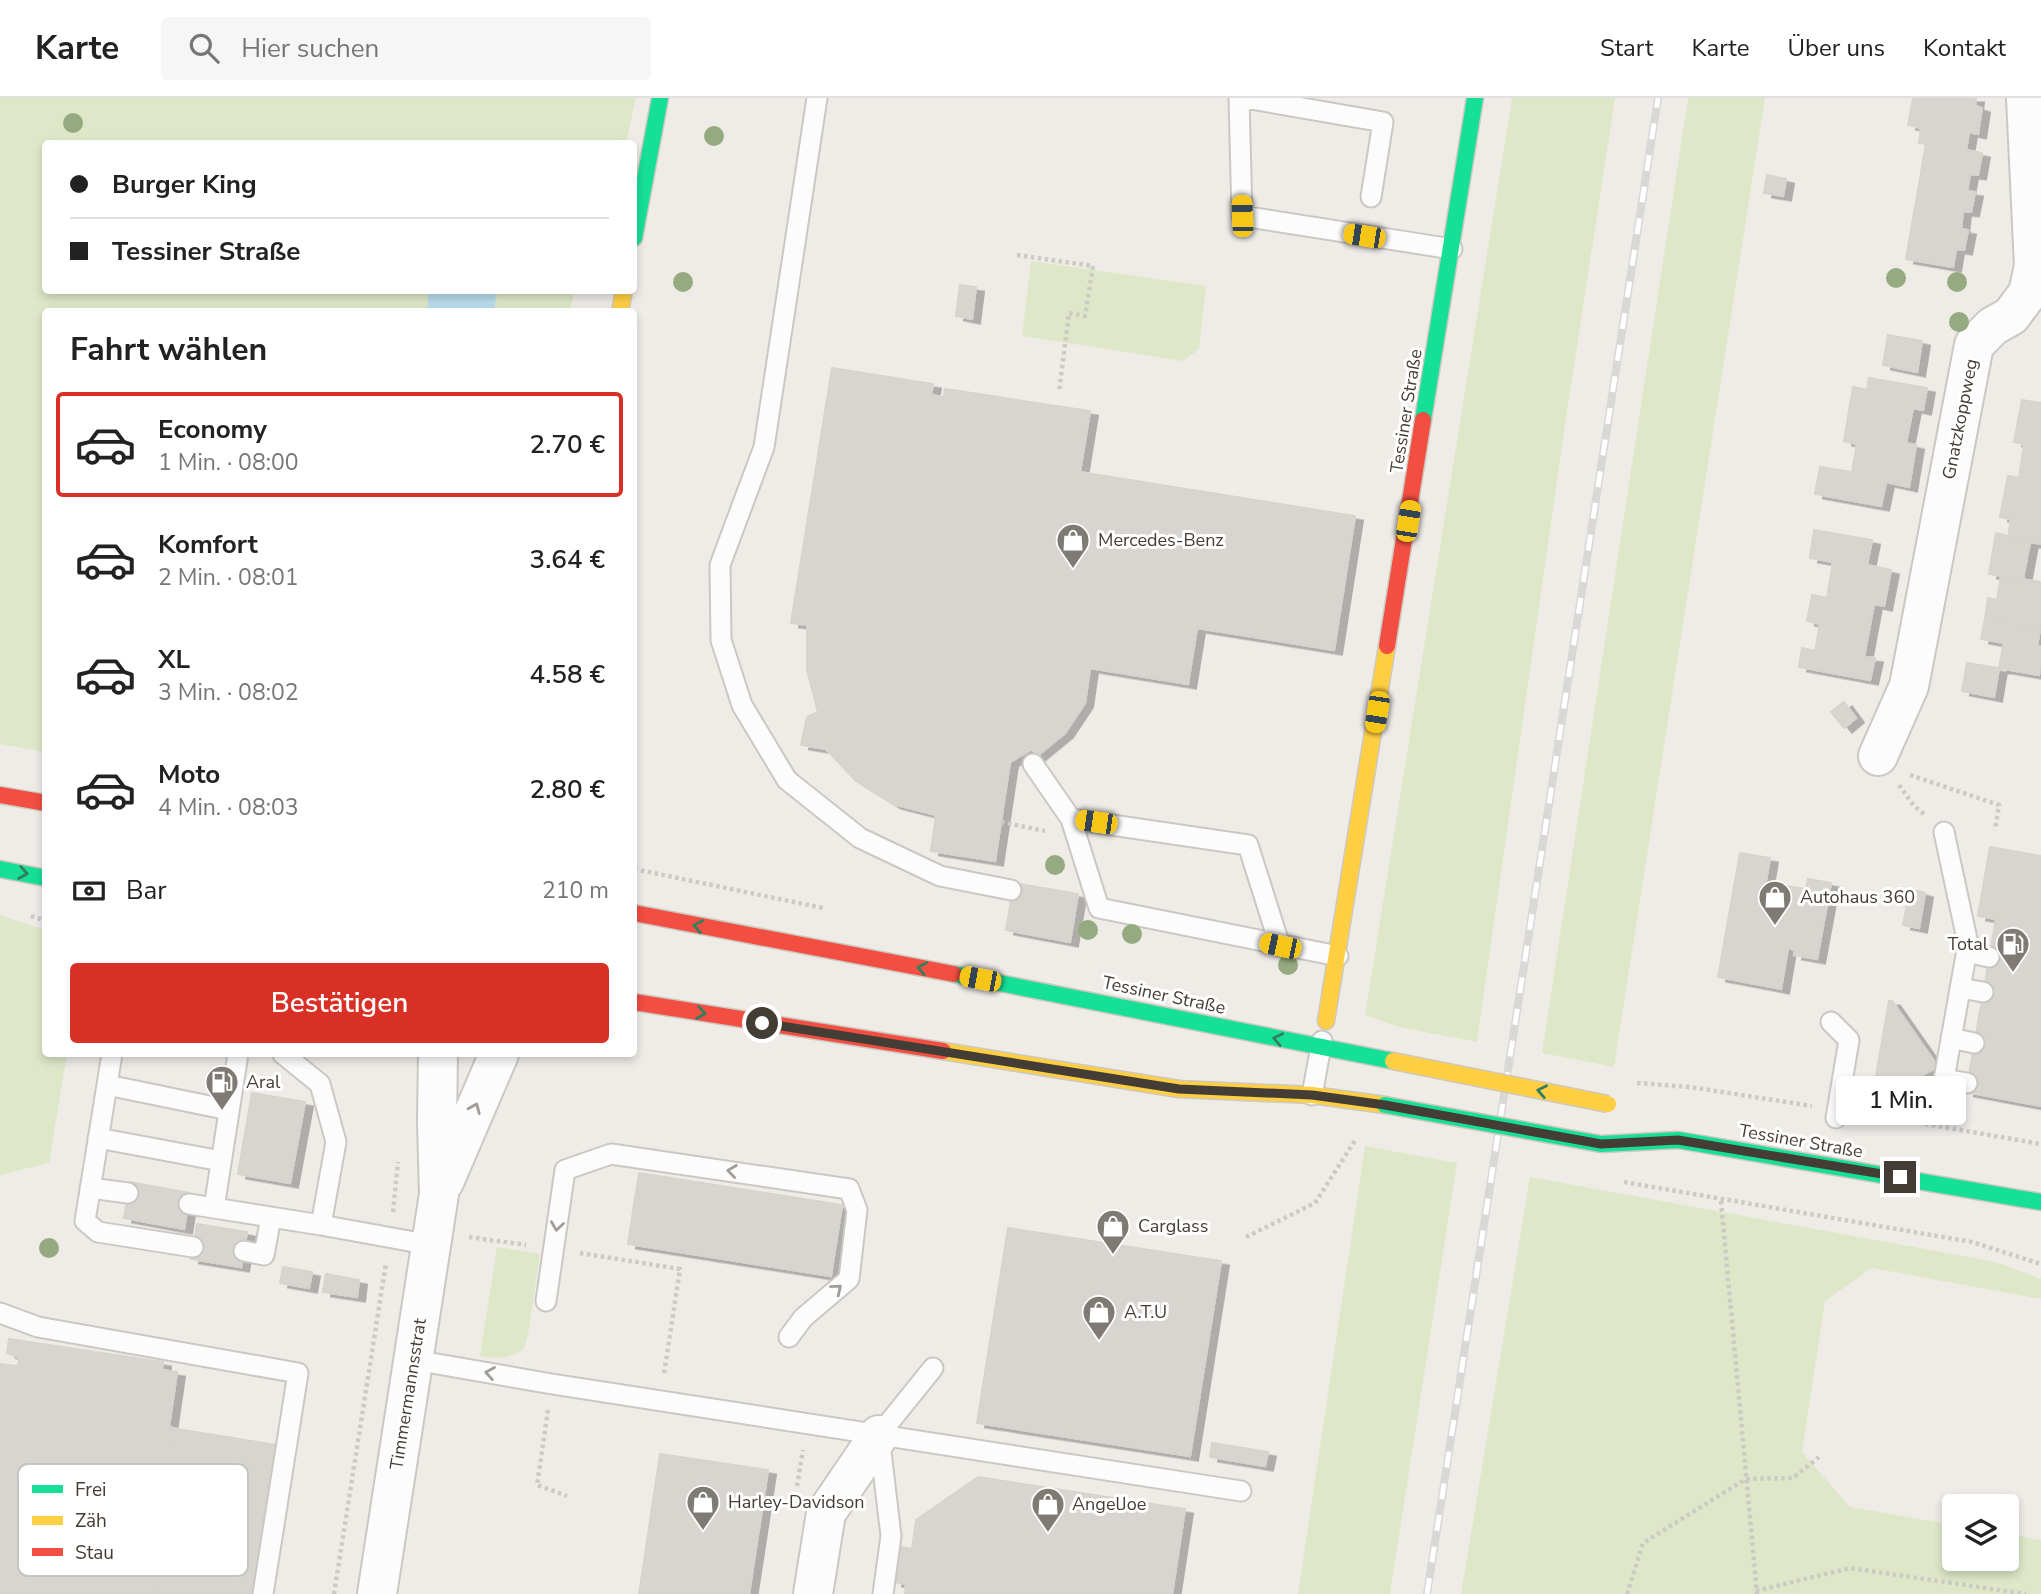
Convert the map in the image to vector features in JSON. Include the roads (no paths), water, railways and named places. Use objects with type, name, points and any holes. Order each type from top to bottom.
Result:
[{"type":"main road","points":[[637,222],[660,98]]},
{"type":"main road","name":"Tessiner Straße","points":[[1326,1021],[1475,98]]},
{"type":"main road","points":[[0,795],[42,802]]},
{"type":"main road","points":[[0,869],[42,876]]},
{"type":"main road","name":"Tessiner Straße","points":[[637,914],[1061,994],[1614,1107]]},
{"type":"main road","name":"Tessiner Straße","points":[[637,1002],[1179,1089],[1312,1095],[1385,1105],[1601,1144],[1678,1140],[2041,1202]]},
{"type":"main road","name":"Tessiner Straße","points":[[1655,1128],[1678,1140]]},
{"type":"street","name":"Gnatzkoppweg","points":[[1888,764],[1909,686],[1974,345],[1993,326],[2026,319],[2034,265],[2026,98]]},
{"type":"street","name":"Timmermannsstrat","points":[[377,1594],[439,1194],[438,1057]]},
{"type":"street","name":"Timmermannsstrat","points":[[439,1194],[498,1057]]},
{"type":"street","points":[[813,1594],[827,1513],[879,1435]]},
{"type":"lane","points":[[817,98],[764,447],[720,565],[721,640],[742,705],[788,780],[860,838],[940,876],[1011,890]]},
{"type":"lane","points":[[1239,98],[1242,216],[1452,250]]},
{"type":"lane","points":[[1245,98],[1383,122],[1371,197]]},
{"type":"lane","points":[[1033,764],[1071,819],[1099,908],[1338,956]]},
{"type":"lane","points":[[1071,819],[1248,845],[1280,946]]},
{"type":"lane","points":[[1944,832],[1968,944],[1944,1079],[1967,1083]]},
{"type":"lane","points":[[1966,952],[1989,957]]},
{"type":"lane","points":[[1960,988],[1983,992]]},
{"type":"lane","points":[[1312,1095],[1326,1021]]},
{"type":"lane","points":[[1830,1022],[1849,1040],[1836,1118]]},
{"type":"lane","points":[[1951,1038],[1974,1043]]},
{"type":"lane","points":[[112,1057],[85,1221],[97,1232],[193,1247]]},
{"type":"lane","points":[[214,1208],[238,1057]]},
{"type":"lane","points":[[287,1057],[320,1084],[336,1142],[321,1225]]},
{"type":"lane","points":[[107,1085],[229,1110]]},
{"type":"lane","points":[[98,1139],[221,1161]]},
{"type":"lane","points":[[546,1301],[565,1170],[611,1154],[849,1189],[857,1210],[849,1279],[803,1318],[789,1337]]},
{"type":"lane","points":[[90,1188],[128,1194]]},
{"type":"lane","points":[[188,1204],[390,1237],[432,1238]]},
{"type":"lane","points":[[244,1251],[264,1255],[271,1217]]},
{"type":"lane","points":[[0,1313],[38,1327],[298,1373],[263,1594]]},
{"type":"lane","points":[[414,1360],[552,1384],[1241,1490]]},
{"type":"lane","points":[[883,1594],[891,1536],[879,1435],[933,1367]]},
{"type":"water","points":[[429,294],[497,294],[494,308],[427,308]]},
{"type":"railway","points":[[1427,1594],[1658,98]]},
{"type":"place","name":"Mercedes-Benz","points":[[1073,570]]},
{"type":"place","name":"Autohaus 360","points":[[1775,927]]},
{"type":"place","name":"Total","points":[[2013,974]]},
{"type":"place","name":"Aral","points":[[222,1112]]},
{"type":"place","name":"Carglass","points":[[1113,1256]]},
{"type":"place","name":"A.T.U","points":[[1099,1342]]},
{"type":"place","name":"Harley-Davidson","points":[[703,1532]]},
{"type":"place","name":"AngelJoe","points":[[1048,1534]]}]
